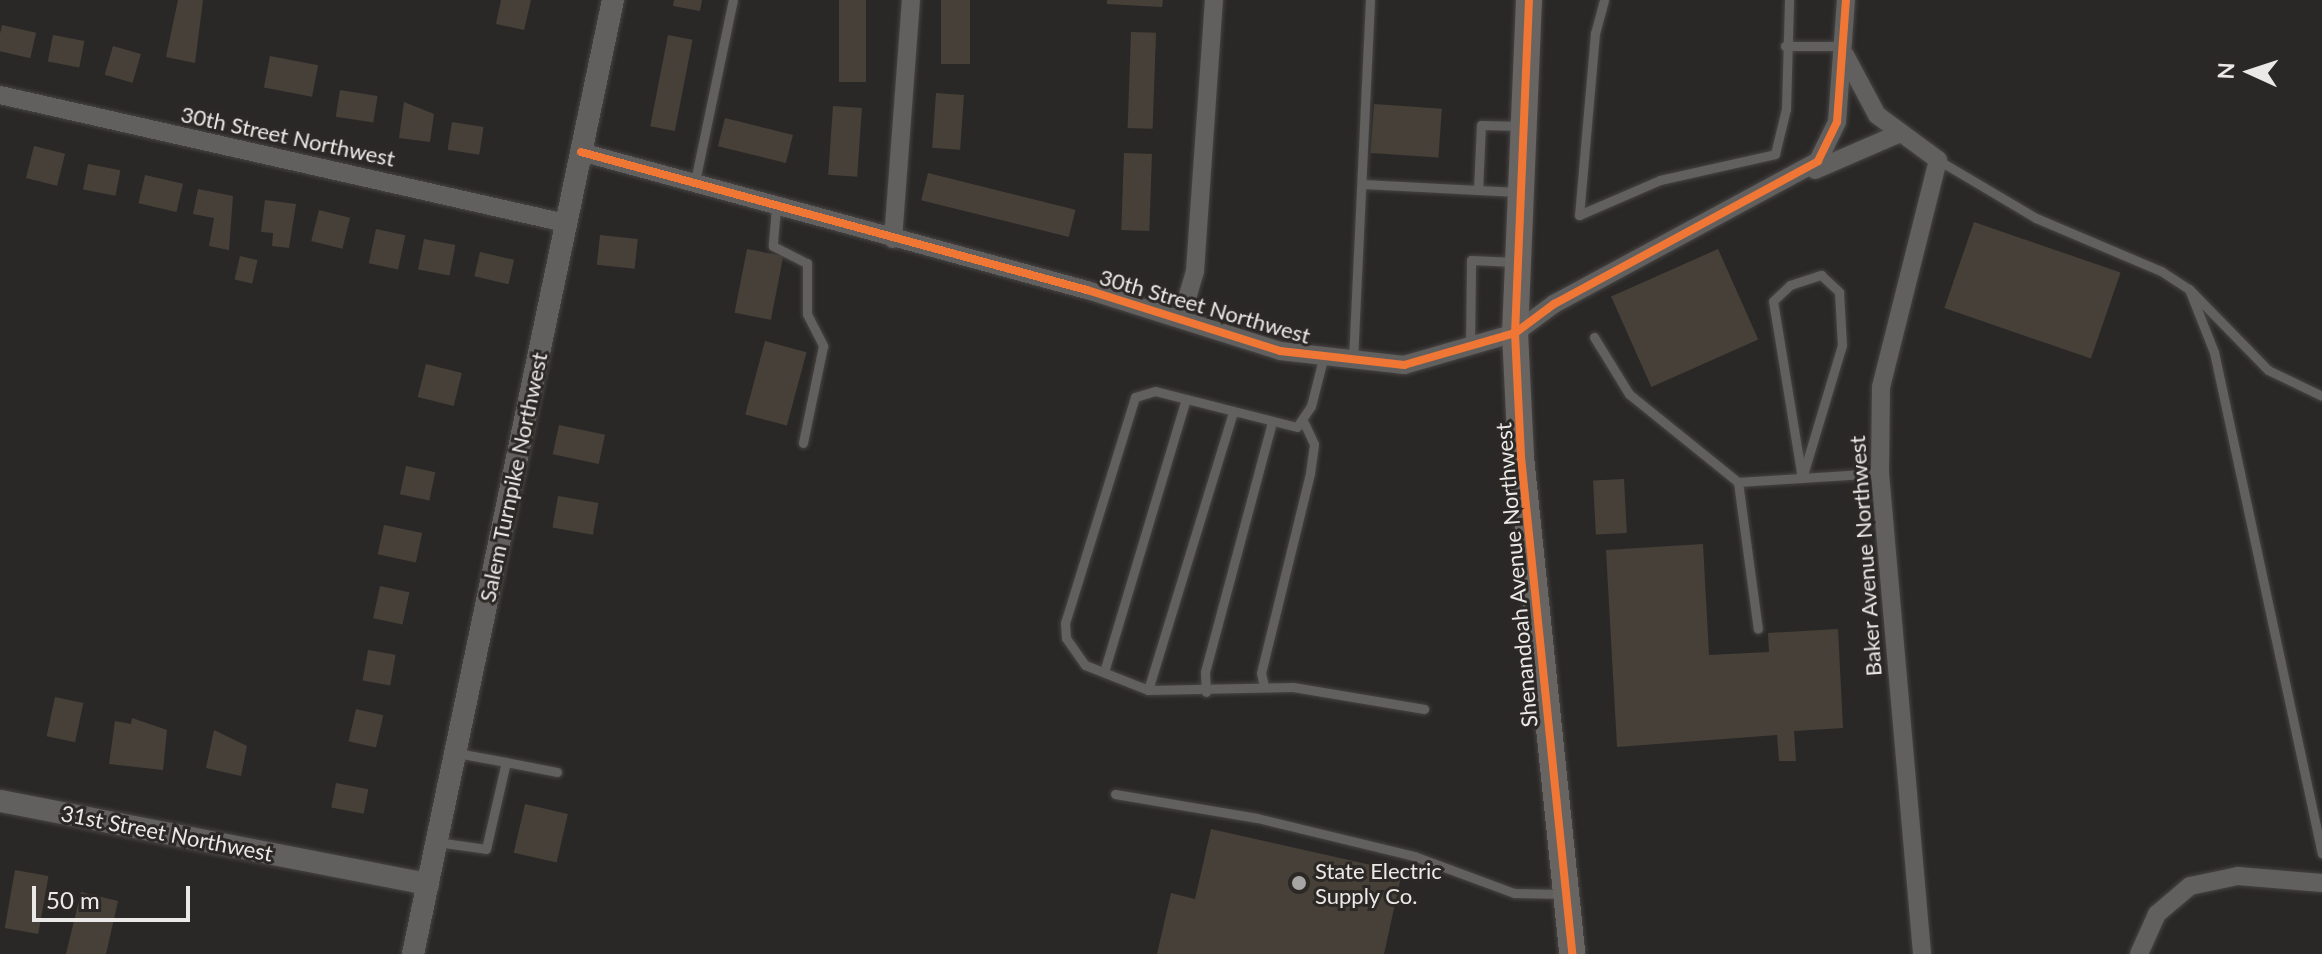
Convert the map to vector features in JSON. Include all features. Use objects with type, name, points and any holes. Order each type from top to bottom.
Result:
[{"type":"main road","name":"Shenandoah Avenue Northwest","points":[[1529,0],[1517,192],[1515,333],[1572,954]]},
{"type":"street","name":"Salem Turnpike Northwest","points":[[413,954],[613,0]]},
{"type":"street","points":[[893,239],[911,0]]},
{"type":"street","points":[[1181,319],[1195,271],[1214,0]]},
{"type":"street","name":"30th Street Northwest","points":[[581,152],[1323,359],[1404,365],[1515,333],[1554,304],[1783,183],[1818,161],[1834,136],[1844,51],[1846,0]]},
{"type":"street","points":[[1844,51],[1860,91],[1896,135],[1938,160]]},
{"type":"street","name":"30th Street Northwest","points":[[0,95],[565,223]]},
{"type":"street","name":"30th Street Northwest","points":[[1783,183],[1896,135]]},
{"type":"street","name":"Baker Avenue Northwest","points":[[1922,954],[1880,473],[1881,387],[1938,160]]},
{"type":"street","name":"31st Street Northwest","points":[[0,801],[428,884]]},
{"type":"street","points":[[2139,954],[2157,914],[2190,886],[2238,876],[2322,883]]},
{"type":"lane","points":[[694,186],[733,0]]},
{"type":"lane","points":[[1353,363],[1370,0]]},
{"type":"lane","points":[[1604,0],[1595,33],[1579,215],[1660,180],[1775,154],[1786,109],[1785,46],[1789,0]]},
{"type":"lane","points":[[1785,46],[1844,51]]},
{"type":"lane","points":[[1478,190],[1481,125],[1521,126]]},
{"type":"lane","points":[[1938,160],[2036,218],[2161,271],[2189,289],[2268,370],[2322,396]]},
{"type":"lane","points":[[1363,184],[1517,192]]},
{"type":"lane","points":[[776,208],[773,246],[807,263],[807,314],[823,346],[803,443]]},
{"type":"lane","points":[[1470,347],[1471,260],[1515,262]]},
{"type":"lane","points":[[1821,275],[1839,292],[1842,345],[1802,478],[1773,301],[1790,285],[1821,275]]},
{"type":"lane","points":[[2189,289],[2214,352],[2322,854]]},
{"type":"lane","points":[[1594,337],[1629,394],[1738,482],[1880,473]]},
{"type":"lane","points":[[1264,686],[1261,673],[1310,473],[1314,444],[1304,423],[1323,359]]},
{"type":"lane","points":[[1304,423],[1272,422],[1155,391],[1129,407],[1065,623],[1072,652],[1104,672],[1148,690],[1206,692],[1264,686],[1424,709]]},
{"type":"lane","points":[[1104,672],[1186,399]]},
{"type":"lane","points":[[1148,690],[1233,412]]},
{"type":"lane","points":[[1206,692],[1205,672],[1272,422]]},
{"type":"lane","points":[[1738,482],[1758,629]]},
{"type":"lane","points":[[456,753],[557,772]]},
{"type":"lane","points":[[437,842],[486,849],[506,762]]},
{"type":"lane","points":[[1115,794],[1257,818],[1414,856],[1514,893],[1566,894]]},
{"type":"building","points":[[178,0],[203,0],[195,63],[166,57]]},
{"type":"building","points":[[501,0],[531,0],[524,30],[496,24]]},
{"type":"building","points":[[674,0],[702,0],[700,11],[673,6]]},
{"type":"building","points":[[839,0],[866,0],[866,82],[839,82]]},
{"type":"building","points":[[941,0],[970,0],[970,64],[941,64]]},
{"type":"building","points":[[1107,0],[1163,0],[1162,7],[1107,4]]},
{"type":"building","points":[[2,25],[36,33],[30,58],[0,51]]},
{"type":"building","points":[[1131,32],[1156,33],[1153,129],[1128,128]]},
{"type":"building","points":[[53,35],[84,41],[79,68],[48,62]]},
{"type":"building","points":[[668,35],[693,40],[675,131],[650,126]]},
{"type":"building","points":[[113,46],[141,54],[133,83],[105,75]]},
{"type":"building","points":[[270,56],[318,65],[312,97],[264,87]]},
{"type":"building","points":[[340,90],[378,96],[373,123],[336,117]]},
{"type":"building","points":[[936,93],[964,95],[960,150],[932,148]]},
{"type":"building","points":[[404,102],[434,114],[430,142],[399,138]]},
{"type":"building","points":[[1374,104],[1442,109],[1438,158],[1371,153]]},
{"type":"building","points":[[833,106],[862,108],[857,177],[828,175]]},
{"type":"building","points":[[725,118],[793,135],[786,163],[718,146]]},
{"type":"building","points":[[452,122],[484,127],[479,155],[448,150]]},
{"type":"building","points":[[34,146],[65,154],[57,186],[26,178]]},
{"type":"building","points":[[1124,153],[1152,154],[1149,231],[1121,230]]},
{"type":"building","points":[[88,164],[120,170],[115,196],[83,190]]},
{"type":"building","points":[[928,173],[1075,210],[1069,237],[921,200]]},
{"type":"building","points":[[145,175],[183,184],[176,212],[138,203]]},
{"type":"building","points":[[198,189],[233,196],[229,250],[209,246],[214,218],[193,214]]},
{"type":"building","points":[[265,200],[296,204],[289,248],[272,246],[273,233],[261,232]]},
{"type":"building","points":[[319,210],[350,218],[342,249],[311,241]]},
{"type":"building","points":[[1974,222],[2121,272],[2091,359],[1944,308]]},
{"type":"building","points":[[376,229],[405,235],[398,269],[369,263]]},
{"type":"building","points":[[600,235],[638,239],[635,269],[597,265]]},
{"type":"building","points":[[424,239],[455,245],[449,276],[418,269]]},
{"type":"building","points":[[747,249],[783,256],[771,320],[735,313]]},
{"type":"building","points":[[1718,249],[1758,339],[1651,387],[1611,297]]},
{"type":"building","points":[[480,252],[514,260],[508,284],[474,276]]},
{"type":"building","points":[[240,256],[258,260],[252,283],[235,279]]},
{"type":"building","points":[[765,341],[807,352],[787,426],[745,414]]},
{"type":"building","points":[[426,364],[462,373],[454,406],[418,397]]},
{"type":"building","points":[[559,425],[605,435],[599,464],[553,454]]},
{"type":"building","points":[[406,466],[435,472],[429,501],[400,494]]},
{"type":"building","points":[[1624,479],[1627,533],[1596,535],[1593,481]]},
{"type":"building","points":[[558,496],[598,503],[593,535],[552,528]]},
{"type":"building","points":[[384,525],[422,533],[416,562],[378,554]]},
{"type":"building","points":[[1703,544],[1709,655],[1769,652],[1768,633],[1838,629],[1843,728],[1794,731],[1796,761],[1779,761],[1777,735],[1617,747],[1606,550]]},
{"type":"building","points":[[380,586],[409,592],[402,625],[373,618]]},
{"type":"building","points":[[368,650],[396,655],[390,685],[363,681]]},
{"type":"building","points":[[55,697],[83,703],[75,742],[47,736]]},
{"type":"building","points":[[356,709],[383,715],[376,747],[349,741]]},
{"type":"building","points":[[132,718],[167,730],[163,770],[109,764],[115,721],[131,724]]},
{"type":"building","points":[[214,730],[247,746],[241,776],[206,768]]},
{"type":"building","points":[[336,783],[368,789],[364,814],[331,808]]},
{"type":"building","points":[[525,804],[568,814],[557,863],[514,853]]},
{"type":"building","name":"State Electric Supply Co.","points":[[1211,829],[1402,872],[1384,954],[1157,954],[1171,893],[1195,899]]},
{"type":"building","points":[[15,870],[48,876],[38,934],[5,928]]},
{"type":"building","points":[[81,892],[118,901],[106,954],[66,954]]},
{"type":"cycle path","points":[[1529,0],[1515,333],[1521,457],[1572,954]]},
{"type":"cycle path","points":[[581,152],[1087,290],[1280,351],[1404,365],[1515,333],[1554,304],[1818,161],[1837,122],[1846,0]]},
{"type":"place","name":"State Electric Supply Co.","points":[[1299,883]]}]
